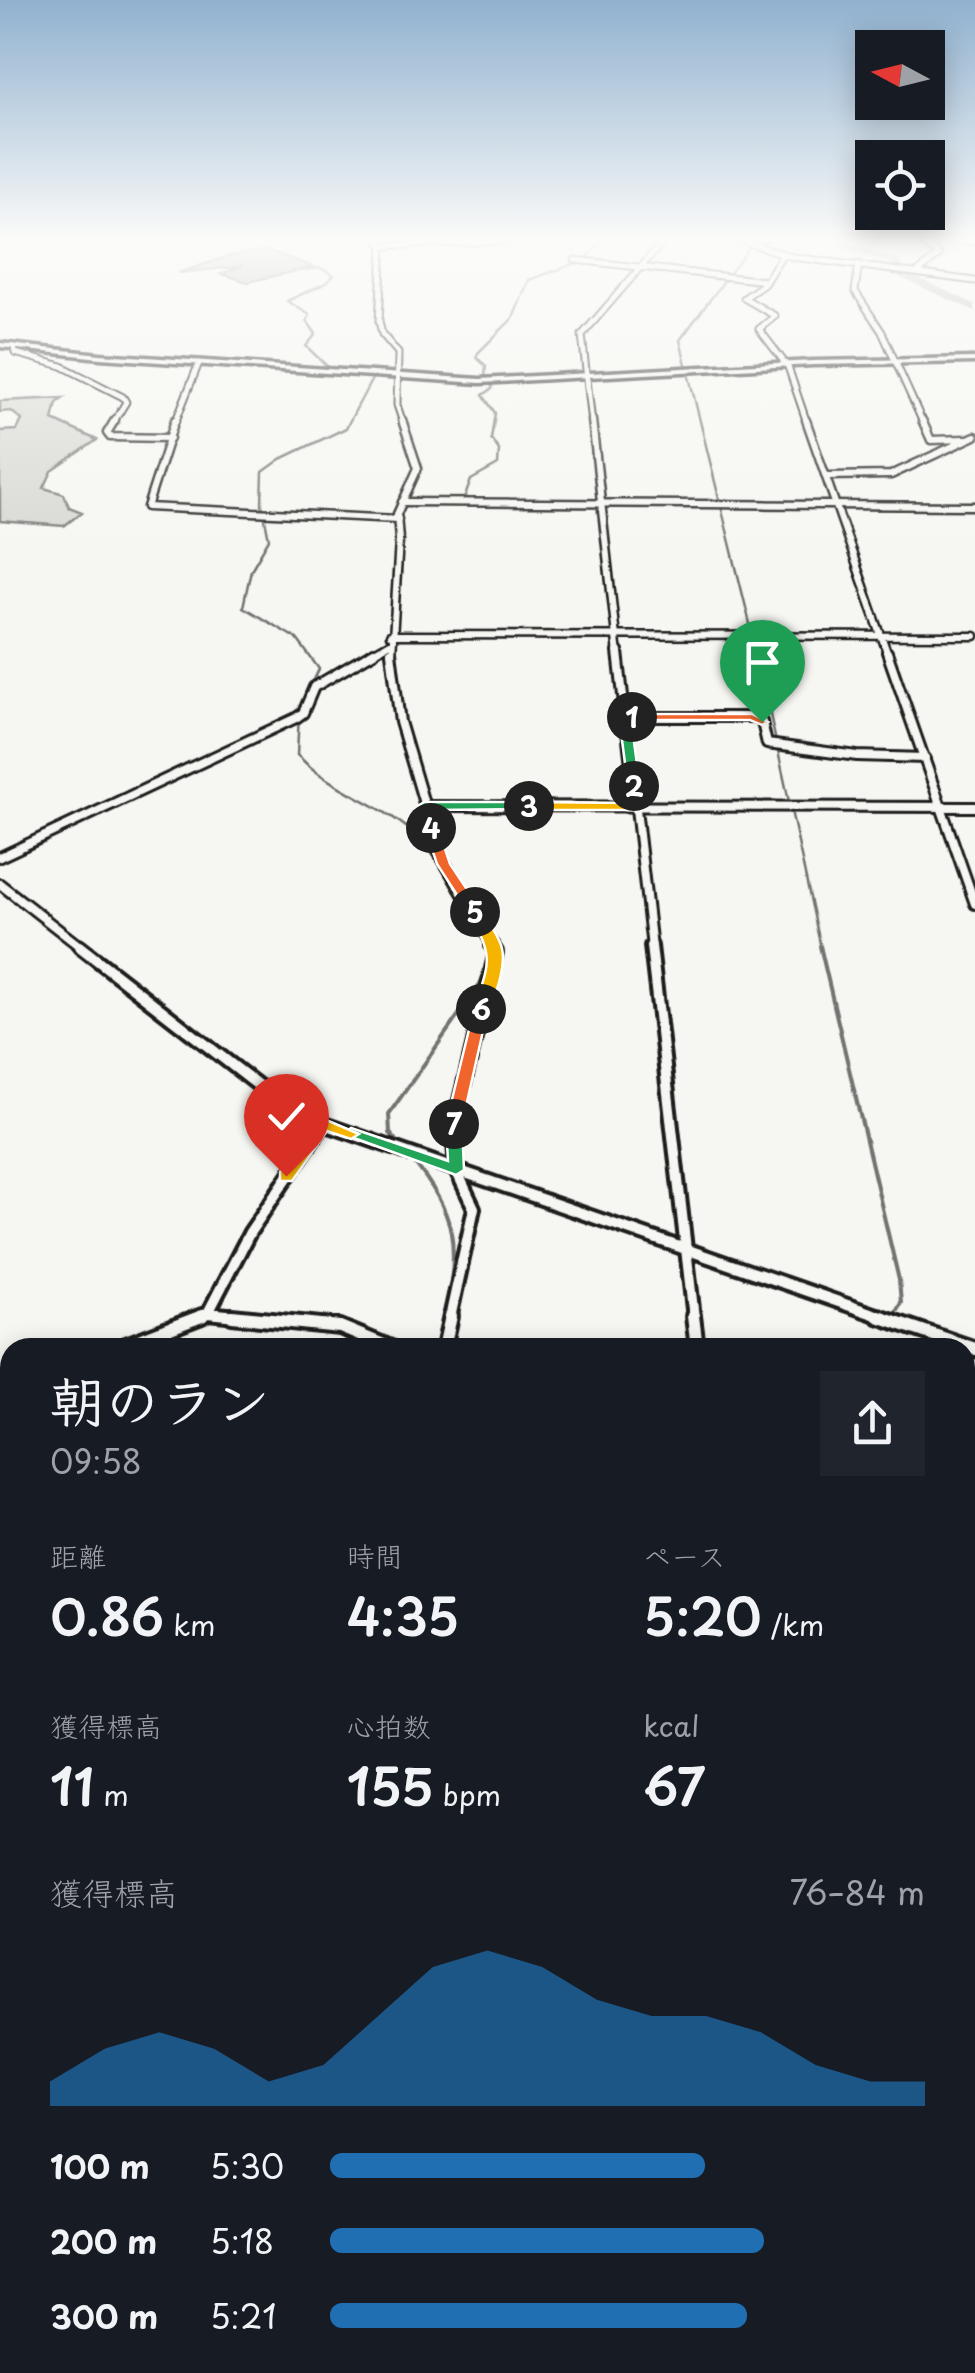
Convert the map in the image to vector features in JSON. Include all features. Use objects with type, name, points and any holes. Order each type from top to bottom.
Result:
[{"type":"main road","points":[[23,348],[496,381],[896,360],[975,360]]},
{"type":"street","points":[[14,348],[16,352],[46,360],[123,396],[126,402],[107,435],[170,438]]},
{"type":"street","points":[[394,348],[398,353],[400,418],[418,468],[398,518],[390,639],[406,752],[444,864],[496,948],[453,1129],[456,1170],[474,1208],[446,1338]]},
{"type":"street","points":[[585,348],[695,1338]]},
{"type":"street","points":[[773,348],[786,365],[975,904]]},
{"type":"street","points":[[889,348],[931,440],[966,439]]},
{"type":"street","points":[[199,363],[146,504],[149,508],[398,518]]},
{"type":"street","points":[[826,476],[891,476],[975,436]]},
{"type":"street","points":[[402,502],[975,506]]},
{"type":"street","points":[[0,857],[296,718],[303,713],[314,687],[390,639],[975,636]]},
{"type":"street","points":[[625,717],[756,717],[762,722],[768,744],[857,756],[924,758]]},
{"type":"street","points":[[424,806],[975,807]]},
{"type":"street","points":[[0,884],[259,1086],[324,1124],[943,1338]]},
{"type":"street","points":[[208,1313],[250,1232],[324,1124]]},
{"type":"street","points":[[151,1338],[208,1313],[340,1327],[367,1338]]},
{"type":"shaded area","points":[[64,398],[57,403],[53,420],[97,440],[52,471],[44,488],[64,494],[69,507],[82,512],[64,526],[0,521],[0,431],[17,430],[22,420],[11,411],[0,412],[0,401]]},
{"type":"waterway","points":[[308,348],[335,374],[373,377],[346,428],[281,459],[263,472],[262,504],[269,539],[251,570],[243,607],[297,639],[319,669],[299,712],[297,755],[417,837],[475,921]]},
{"type":"waterway","points":[[463,502],[471,480],[498,465],[499,450],[491,439],[495,413],[483,395],[492,389],[492,377],[485,376],[486,366],[476,357],[483,348]]},
{"type":"waterway","points":[[682,348],[752,632],[821,948]]},
{"type":"waterway","points":[[820,946],[899,1280],[901,1303],[893,1316]]},
{"type":"waterway","points":[[401,1147],[390,1133],[389,1114],[479,986],[488,967]]},
{"type":"waterway","points":[[411,1158],[438,1197],[451,1231],[452,1267],[446,1314]]},
{"type":"waterway","points":[[892,1326],[921,1338]]},
{"type":"route","points":[[286,1176],[324,1124],[456,1170],[453,1129],[496,948],[444,864],[424,806],[636,806],[625,717],[752,717],[762,722]]}]
